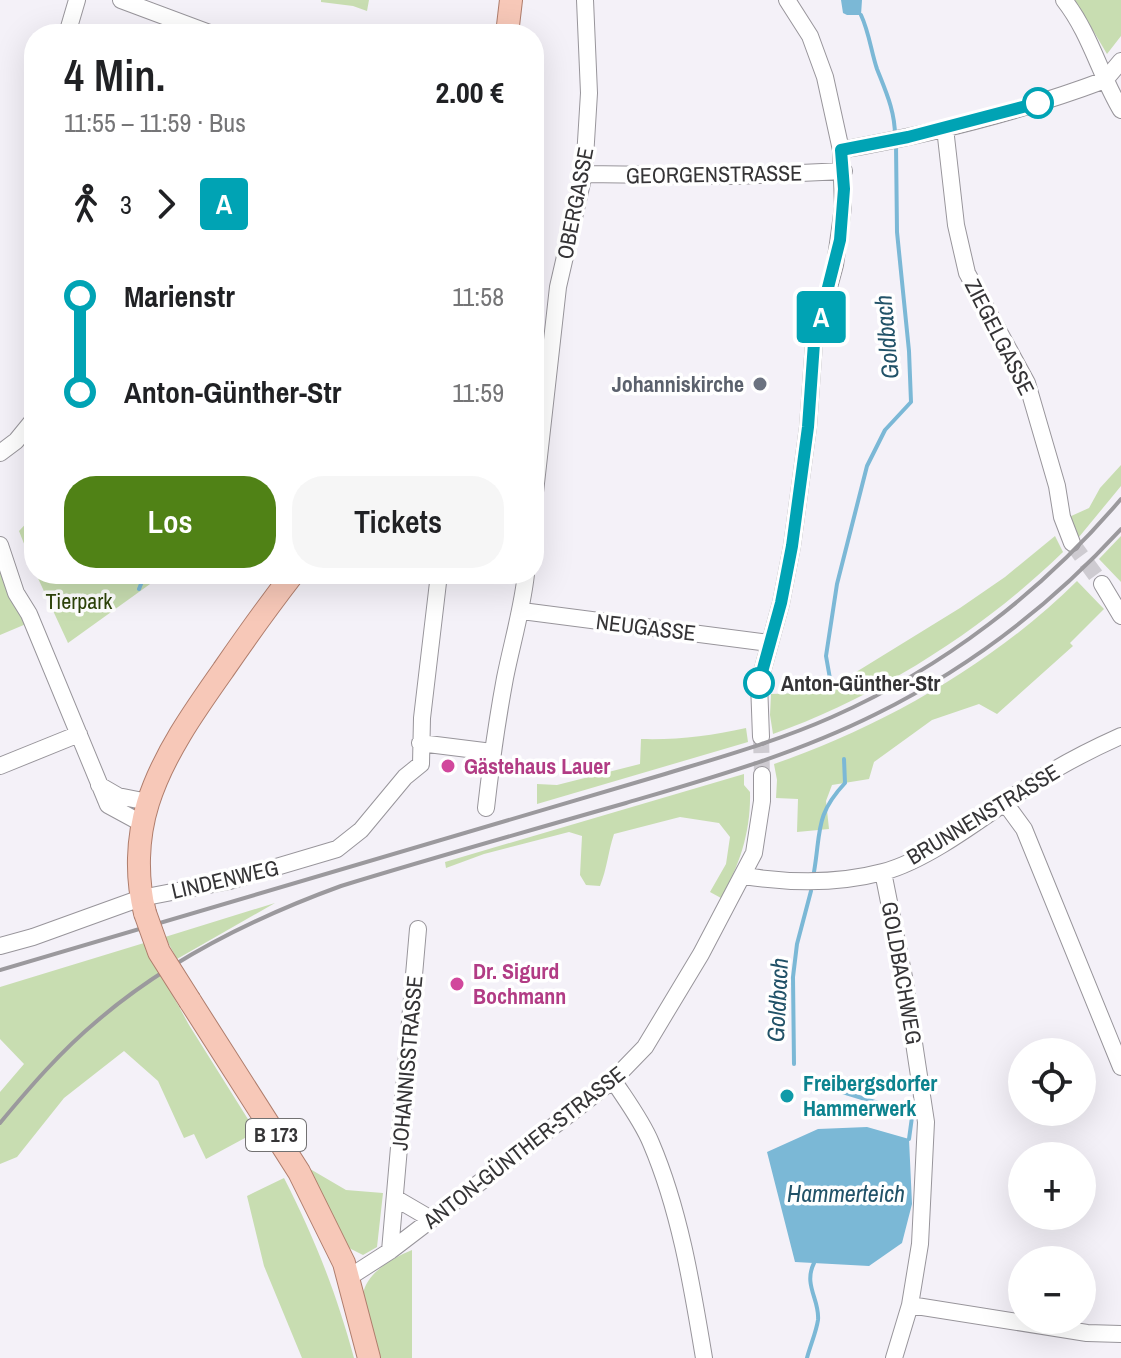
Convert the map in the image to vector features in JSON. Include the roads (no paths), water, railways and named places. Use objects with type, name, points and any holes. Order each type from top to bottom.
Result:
[{"type":"main road","points":[[508,24],[511,0]]},
{"type":"main road","name":"B 173","points":[[286,584],[204,697],[178,739],[145,813],[139,845],[143,906],[159,952],[299,1172],[344,1263],[369,1358]]},
{"type":"street","points":[[70,24],[77,0]]},
{"type":"street","points":[[121,0],[185,24]]},
{"type":"street","name":"OBERGASSE","points":[[544,412],[558,287],[584,174],[589,93],[585,0]]},
{"type":"street","points":[[761,737],[759,683],[781,603],[795,533],[814,343],[840,240],[844,171],[825,77],[810,36],[787,0]]},
{"type":"street","points":[[1064,0],[1098,58],[1105,80],[1121,110]]},
{"type":"street","points":[[841,150],[908,137],[1038,103],[1105,80],[1121,61]]},
{"type":"street","name":"ZIEGELGASSE","points":[[945,128],[956,225],[967,273],[1027,383],[1057,486],[1062,517],[1072,543]]},
{"type":"street","name":"GEORGENSTRASSE","points":[[584,174],[737,176],[844,171]]},
{"type":"street","points":[[0,453],[24,431]]},
{"type":"street","points":[[0,545],[16,593],[29,614],[108,805],[145,813]]},
{"type":"street","points":[[438,584],[420,743],[492,752]]},
{"type":"street","points":[[486,808],[492,752],[525,584]]},
{"type":"street","points":[[1102,584],[1121,616]]},
{"type":"street","name":"NEUGASSE","points":[[522,611],[769,643]]},
{"type":"street","points":[[0,766],[79,734]]},
{"type":"street","name":"BRUNNENSTRASSE","points":[[744,876],[775,881],[816,881],[883,872],[933,849],[1075,758],[1121,736]]},
{"type":"street","name":"LINDENWEG","points":[[0,946],[337,849],[361,830],[405,777],[421,764],[420,743]]},
{"type":"street","name":"ANTON-GÜNTHER-STRASSE","points":[[348,1278],[390,1251],[613,1080],[645,1047],[744,876],[759,833],[762,775]]},
{"type":"street","points":[[1005,803],[1024,829],[1121,1067]]},
{"type":"street","name":"GOLDBACHWEG","points":[[883,872],[904,977],[926,1122],[920,1244],[910,1305],[894,1358]]},
{"type":"street","name":"JOHANNISSTRASSE","points":[[390,1251],[418,929]]},
{"type":"street","points":[[613,1080],[650,1139],[662,1170],[683,1248],[704,1358]]},
{"type":"street","points":[[395,1198],[431,1219]]},
{"type":"street","points":[[910,1305],[1087,1333],[1121,1334]]},
{"type":"water","points":[[841,0],[862,0],[861,15],[843,13]]},
{"type":"water","name":"Hammerteich","points":[[867,1127],[909,1139],[912,1204],[902,1243],[869,1266],[795,1262],[767,1152],[818,1129]]},
{"type":"waterway","name":"Goldbach","points":[[861,15],[892,110],[895,136]]},
{"type":"waterway","name":"Goldbach","points":[[832,690],[826,656],[837,584],[867,466],[885,430],[911,402],[897,232],[896,145]]},
{"type":"waterway","points":[[139,589],[141,584]]},
{"type":"waterway","name":"Goldbach","points":[[814,872],[824,814],[845,783],[844,759]]},
{"type":"waterway","name":"Goldbach","points":[[794,1064],[793,977],[797,944],[811,891]]},
{"type":"waterway","name":"Goldbach","points":[[816,1081],[912,1117],[909,1139]]},
{"type":"waterway","name":"Goldbach","points":[[807,1358],[818,1320],[810,1278],[814,1263]]},
{"type":"tunnel","points":[[1072,543],[1102,584]]},
{"type":"tunnel","points":[[761,737],[762,775]]},
{"type":"railway","points":[[0,970],[665,774],[812,726],[913,675],[988,624],[1058,565],[1121,499]]},
{"type":"railway","points":[[0,1123],[58,1057],[97,1021],[153,979],[213,943],[276,912],[341,886],[721,774],[846,728],[944,676],[1007,633],[1066,584],[1121,529]]},
{"type":"place","name":"Johanniskirche","points":[[760,384]]},
{"type":"place","name":"Anton-Günther-Str","points":[[759,683]]},
{"type":"place","name":"Gästehaus Lauer","points":[[448,766]]},
{"type":"place","name":"Dr. Sigurd Bochmann","points":[[457,984]]},
{"type":"place","name":"Freibergsdorfer Hammerwerk","points":[[787,1096]]},
{"type":"park label","name":"Tierpark","points":[[79,601]]}]
